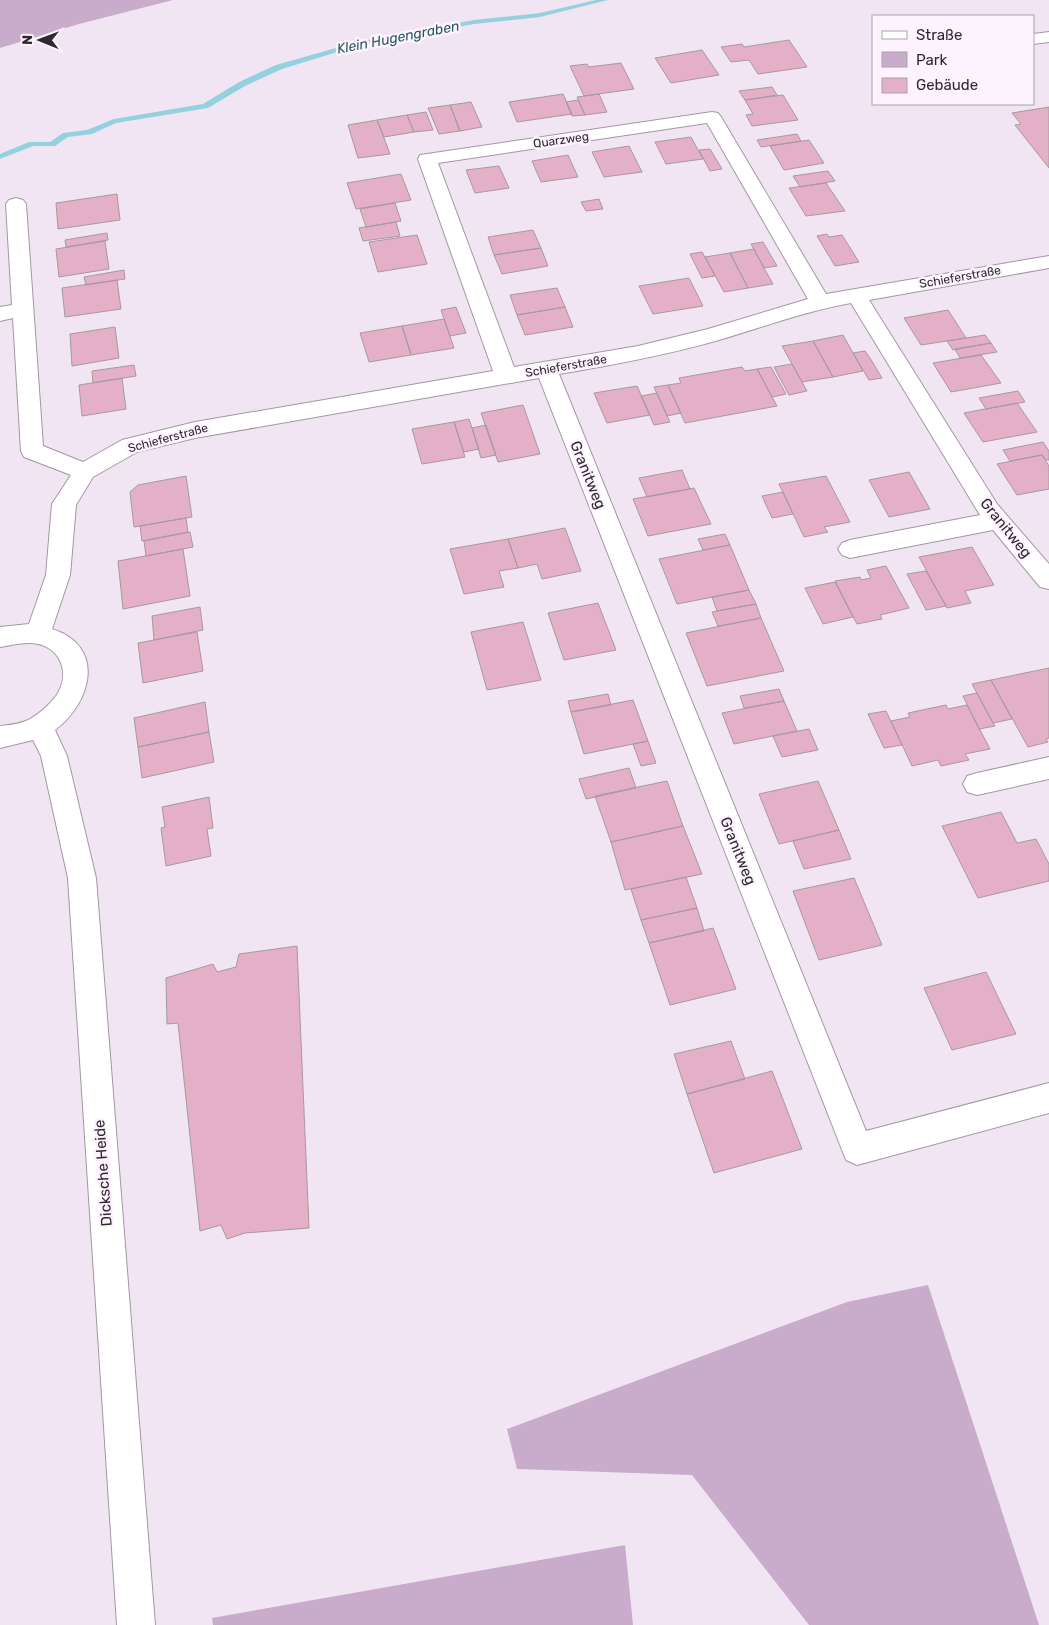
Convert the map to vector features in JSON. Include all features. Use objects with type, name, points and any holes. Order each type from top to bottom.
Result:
[{"type":"street","points":[[1034,39],[1049,37]]},
{"type":"street","name":"Quarzweg","points":[[506,376],[427,159],[712,118],[820,302]]},
{"type":"street","points":[[16,204],[32,451],[85,471]]},
{"type":"street","name":"Schieferstraße","points":[[38,634],[58,575],[64,504],[85,471],[130,446],[195,430],[648,351],[712,335],[820,302],[1049,262]]},
{"type":"street","name":"Granitweg","points":[[856,295],[989,510],[1049,580]]},
{"type":"street","points":[[0,314],[23,310]]},
{"type":"street","name":"Granitweg","points":[[546,369],[857,1149],[1049,1098]]},
{"type":"street","points":[[850,549],[998,521]]},
{"type":"street","points":[[0,637],[17,634],[38,634],[56,640],[68,651],[76,665],[77,681],[70,698],[58,713],[40,726],[20,734],[0,737]]},
{"type":"street","name":"Dicksche Heide","points":[[40,726],[54,756],[82,878],[136,1625]]},
{"type":"street","points":[[977,784],[1049,768]]},
{"type":"green space","points":[[0,0],[173,0],[79,24],[0,48]]},
{"type":"green space","points":[[928,1285],[1039,1625],[809,1625],[692,1475],[517,1469],[507,1429],[847,1302]]},
{"type":"green space","points":[[625,1545],[633,1625],[213,1625],[212,1618]]},
{"type":"building","points":[[789,40],[807,67],[758,74],[749,60],[731,62],[721,47],[742,44],[744,47]]},
{"type":"building","points":[[702,50],[719,75],[671,83],[655,58]]},
{"type":"building","points":[[621,63],[634,89],[584,96],[570,66],[587,64],[589,67]]},
{"type":"building","points":[[772,87],[777,95],[745,100],[739,91]]},
{"type":"building","points":[[563,94],[572,114],[517,122],[509,102]]},
{"type":"building","points":[[599,94],[607,112],[585,115],[577,97]]},
{"type":"building","points":[[783,95],[798,120],[752,126],[746,115],[753,114],[745,100]]},
{"type":"building","points":[[578,100],[585,115],[572,116],[566,102]]},
{"type":"building","points":[[471,102],[482,127],[460,131],[450,105]]},
{"type":"building","points":[[450,105],[460,131],[439,134],[428,108]]},
{"type":"building","points":[[1049,107],[1049,168],[1015,125],[1021,124],[1012,113]]},
{"type":"building","points":[[426,112],[433,130],[414,132],[407,115]]},
{"type":"building","points":[[407,115],[414,132],[384,137],[377,120]]},
{"type":"building","points":[[377,120],[390,154],[358,158],[348,125]]},
{"type":"building","points":[[797,134],[801,141],[761,147],[757,140]]},
{"type":"building","points":[[691,137],[703,159],[666,164],[655,142]]},
{"type":"building","points":[[809,140],[824,163],[784,170],[770,146]]},
{"type":"building","points":[[629,146],[642,172],[604,177],[592,152]]},
{"type":"building","points":[[710,149],[722,169],[710,171],[699,150]]},
{"type":"building","points":[[568,155],[578,177],[541,182],[532,161]]},
{"type":"building","points":[[499,166],[509,188],[475,193],[466,170]]},
{"type":"building","points":[[828,171],[835,181],[800,187],[793,176]]},
{"type":"building","points":[[401,174],[411,200],[356,209],[347,183]]},
{"type":"building","points":[[826,183],[845,211],[806,216],[789,188]]},
{"type":"building","points":[[117,194],[120,220],[58,229],[56,203]]},
{"type":"building","points":[[599,199],[603,209],[586,211],[581,202]]},
{"type":"building","points":[[395,203],[401,221],[366,227],[360,209]]},
{"type":"building","points":[[396,222],[400,236],[363,241],[359,228]]},
{"type":"building","points":[[533,230],[541,248],[494,255],[488,237]]},
{"type":"building","points":[[107,233],[108,240],[66,247],[65,240]]},
{"type":"building","points":[[827,234],[829,237],[842,235],[859,262],[835,266],[817,236]]},
{"type":"building","points":[[417,235],[427,264],[378,272],[369,242]]},
{"type":"building","points":[[105,241],[109,269],[59,277],[56,249]]},
{"type":"building","points":[[763,242],[777,266],[764,268],[751,244]]},
{"type":"building","points":[[541,248],[548,266],[502,274],[494,255]]},
{"type":"building","points":[[754,249],[773,284],[748,288],[730,253]]},
{"type":"building","points":[[702,252],[715,276],[702,278],[690,254]]},
{"type":"building","points":[[730,253],[748,288],[724,292],[705,257]]},
{"type":"building","points":[[124,270],[125,279],[86,285],[84,277]]},
{"type":"building","points":[[689,278],[703,306],[653,314],[639,286]]},
{"type":"building","points":[[117,280],[121,309],[65,317],[62,288]]},
{"type":"building","points":[[557,288],[565,307],[517,315],[510,295]]},
{"type":"building","points":[[456,307],[466,333],[450,336],[441,310]]},
{"type":"building","points":[[565,307],[573,327],[525,335],[517,315]]},
{"type":"building","points":[[948,310],[966,338],[921,345],[904,318]]},
{"type":"building","points":[[444,319],[454,348],[411,355],[402,326]]},
{"type":"building","points":[[402,326],[411,355],[369,362],[360,333]]},
{"type":"building","points":[[115,327],[119,358],[72,366],[70,334]]},
{"type":"building","points":[[843,335],[863,371],[833,377],[813,341]]},
{"type":"building","points":[[985,335],[991,343],[953,350],[947,341]]},
{"type":"building","points":[[813,341],[833,377],[802,382],[782,346]]},
{"type":"building","points":[[991,343],[997,352],[960,358],[955,349]]},
{"type":"building","points":[[865,351],[882,378],[869,380],[853,353]]},
{"type":"building","points":[[981,355],[1001,383],[951,392],[933,363]]},
{"type":"building","points":[[792,364],[807,391],[789,395],[774,367]]},
{"type":"building","points":[[134,365],[136,376],[93,383],[92,371]]},
{"type":"building","points":[[742,367],[745,371],[757,369],[777,406],[685,423],[668,385],[681,383],[679,378]]},
{"type":"building","points":[[771,367],[786,394],[772,397],[757,369]]},
{"type":"building","points":[[122,378],[126,409],[82,416],[79,385]]},
{"type":"building","points":[[668,385],[681,413],[667,416],[654,387]]},
{"type":"building","points":[[637,386],[650,415],[607,423],[594,393]]},
{"type":"building","points":[[1018,391],[1025,402],[986,409],[979,398]]},
{"type":"building","points":[[657,393],[670,422],[654,425],[641,396]]},
{"type":"building","points":[[1017,403],[1037,432],[983,442],[964,413]]},
{"type":"building","points":[[523,405],[540,454],[498,462],[481,413]]},
{"type":"building","points":[[469,419],[479,449],[464,452],[454,422]]},
{"type":"building","points":[[454,422],[465,457],[422,464],[412,429]]},
{"type":"building","points":[[486,425],[496,455],[481,458],[472,428]]},
{"type":"building","points":[[1043,442],[1049,451],[1049,460],[1046,460],[1042,455],[1010,461],[1003,450]]},
{"type":"building","points":[[1042,455],[1049,466],[1049,489],[1017,495],[997,464]]},
{"type":"building","points":[[682,470],[690,489],[647,497],[639,478]]},
{"type":"building","points":[[909,472],[930,509],[889,517],[869,480]]},
{"type":"building","points":[[186,476],[192,517],[134,527],[130,492],[138,485]]},
{"type":"building","points":[[826,476],[850,522],[824,527],[828,532],[804,537],[779,484]]},
{"type":"building","points":[[694,488],[711,524],[648,536],[633,499]]},
{"type":"building","points":[[783,492],[793,514],[772,518],[762,496]]},
{"type":"building","points":[[186,518],[188,532],[142,541],[140,526]]},
{"type":"building","points":[[565,528],[581,571],[542,579],[537,564],[518,568],[508,539]]},
{"type":"building","points":[[190,532],[193,547],[146,556],[144,541]]},
{"type":"building","points":[[725,534],[730,545],[703,550],[698,539]]},
{"type":"building","points":[[508,539],[518,568],[499,571],[504,587],[464,594],[450,549]]},
{"type":"building","points":[[730,545],[749,590],[677,604],[659,559]]},
{"type":"building","points":[[972,547],[994,585],[965,591],[971,603],[947,608],[919,557]]},
{"type":"building","points":[[183,549],[190,596],[123,609],[118,561]]},
{"type":"building","points":[[886,566],[909,608],[880,615],[882,619],[857,624],[835,581],[860,577],[861,580],[871,578],[867,570]]},
{"type":"building","points":[[926,571],[946,606],[926,610],[907,574]]},
{"type":"building","points":[[835,582],[853,617],[823,624],[805,588]]},
{"type":"building","points":[[749,590],[756,604],[717,611],[712,597]]},
{"type":"building","points":[[598,603],[616,650],[564,660],[548,613]]},
{"type":"building","points":[[756,604],[761,618],[718,626],[712,612]]},
{"type":"building","points":[[200,607],[203,630],[154,640],[152,616]]},
{"type":"building","points":[[761,618],[784,671],[707,686],[686,633]]},
{"type":"building","points":[[523,622],[541,680],[487,690],[471,632]]},
{"type":"building","points":[[197,632],[203,671],[143,683],[138,643]]},
{"type":"building","points":[[1049,668],[1049,738],[1046,739],[1048,742],[1028,747],[991,680]]},
{"type":"building","points":[[991,680],[1012,719],[993,723],[972,684]]},
{"type":"building","points":[[779,689],[784,701],[744,708],[740,696]]},
{"type":"building","points":[[977,693],[995,726],[979,729],[963,696]]},
{"type":"building","points":[[608,694],[611,705],[571,712],[568,701]]},
{"type":"building","points":[[633,700],[648,741],[584,754],[571,712]]},
{"type":"building","points":[[784,701],[797,731],[734,744],[722,713]]},
{"type":"building","points":[[205,702],[209,732],[138,747],[134,718]]},
{"type":"building","points":[[946,705],[948,709],[967,705],[990,749],[965,754],[969,760],[941,766],[938,760],[912,766],[891,721],[910,717],[908,713]]},
{"type":"building","points":[[886,711],[902,745],[884,748],[868,714]]},
{"type":"building","points":[[809,729],[818,750],[782,757],[773,736]]},
{"type":"building","points":[[209,732],[214,762],[142,778],[138,747]]},
{"type":"building","points":[[648,741],[656,763],[641,766],[633,744]]},
{"type":"building","points":[[629,768],[636,788],[586,799],[579,779]]},
{"type":"building","points":[[667,781],[683,826],[611,842],[595,796]]},
{"type":"building","points":[[818,781],[839,830],[779,844],[759,794]]},
{"type":"building","points":[[209,797],[213,828],[207,829],[211,856],[166,866],[161,828],[165,827],[162,807]]},
{"type":"building","points":[[1001,812],[1017,843],[1036,839],[1049,864],[1049,881],[978,898],[942,826]]},
{"type":"building","points":[[683,826],[702,874],[625,890],[611,842]]},
{"type":"building","points":[[839,830],[851,859],[804,869],[793,841]]},
{"type":"building","points":[[686,877],[697,908],[641,920],[631,889]]},
{"type":"building","points":[[854,878],[882,945],[819,960],[793,891]]},
{"type":"building","points":[[697,908],[704,931],[649,943],[641,920]]},
{"type":"building","points":[[713,928],[736,989],[670,1005],[649,943]]},
{"type":"building","points":[[297,946],[309,1228],[245,1233],[227,1239],[221,1225],[200,1231],[178,1023],[167,1024],[166,978],[213,964],[217,972],[236,967],[239,954]]},
{"type":"building","points":[[986,972],[1016,1034],[952,1050],[924,988]]},
{"type":"building","points":[[731,1041],[745,1079],[687,1094],[674,1054]]},
{"type":"building","points":[[772,1071],[802,1149],[714,1173],[687,1094]]},
{"type":"waterway","name":"Klein Hugengraben","points":[[0,157],[32,144],[52,144],[66,135],[89,132],[114,121],[205,106],[242,84],[279,67],[359,43],[474,22],[540,15],[605,0]]}]
